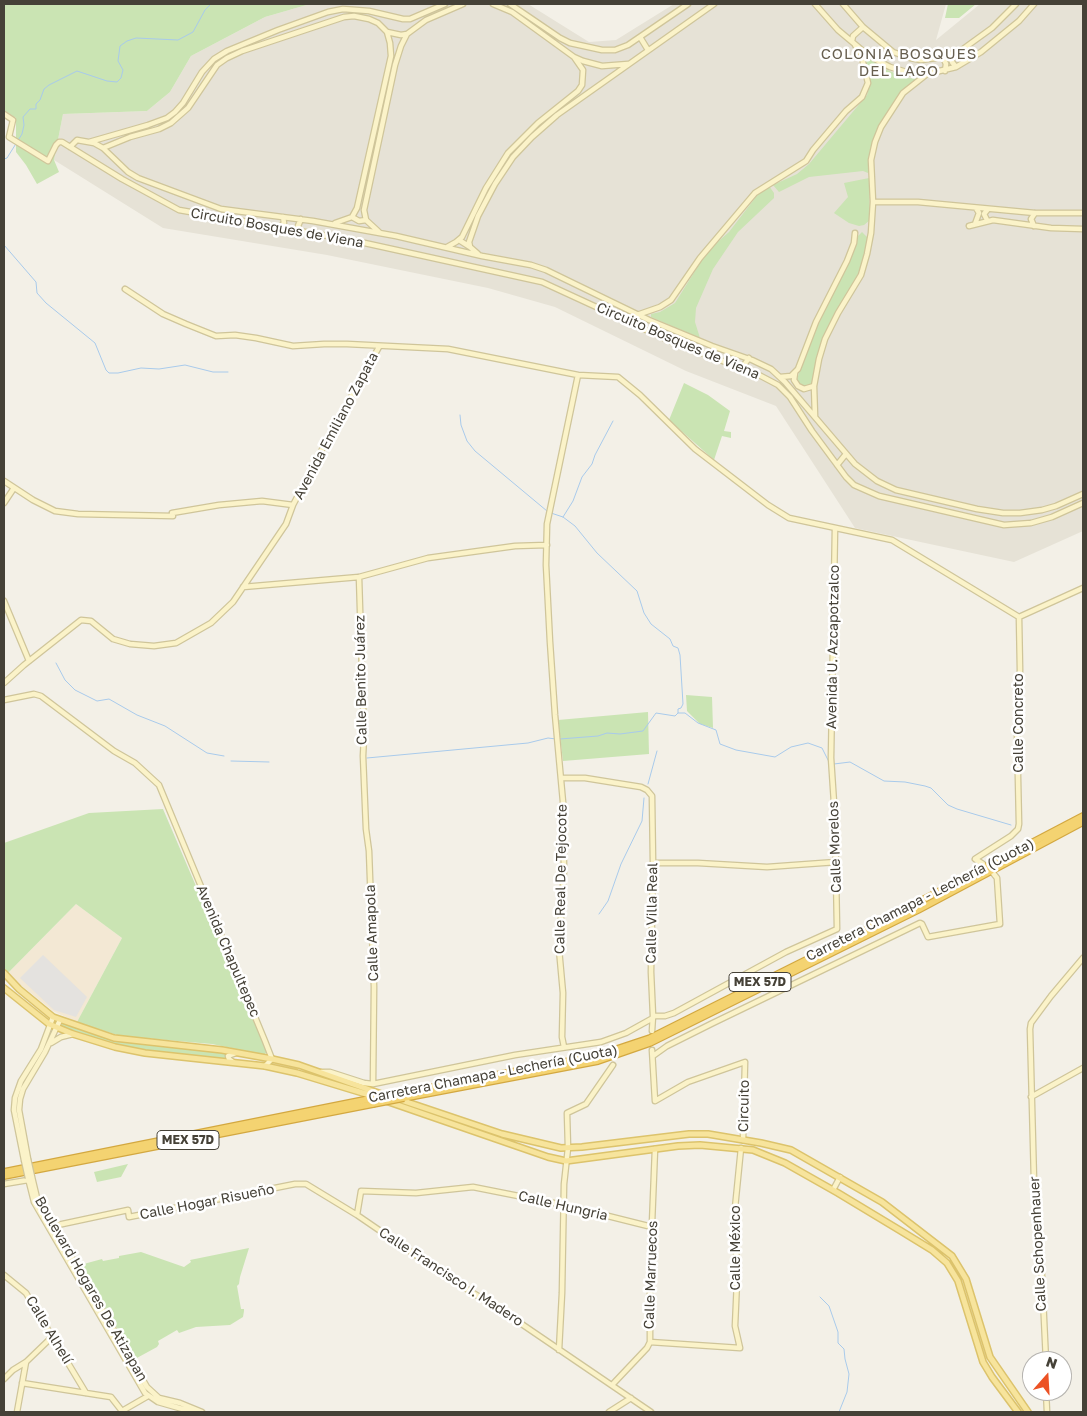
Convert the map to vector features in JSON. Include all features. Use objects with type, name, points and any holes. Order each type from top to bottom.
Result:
[{"type":"highway","name":"Carretera Chamapa - Lechería (Cuota)","points":[[4,1176],[371,1102],[397,1094],[596,1056],[650,1038],[848,939],[1083,816]]},
{"type":"highway","name":"Carretera Chamapa - Lechería (Cuota)","points":[[4,1172],[598,1061],[650,1043],[918,910],[1083,822]]},
{"type":"main road","points":[[4,973],[19,990],[53,1017],[123,1040],[238,1052],[272,1059],[321,1072],[502,1134],[551,1146],[568,1148],[689,1134],[708,1134],[791,1150],[890,1207],[952,1256],[966,1279],[990,1357],[1028,1412]]},
{"type":"main road","points":[[4,988],[49,1024],[73,1034],[127,1050],[265,1066],[297,1073],[339,1085],[548,1157],[566,1161],[700,1145],[741,1148],[764,1153],[833,1190],[926,1247],[947,1263],[958,1281],[982,1362],[1018,1412]]},
{"type":"street","points":[[4,114],[13,120],[8,138],[48,161],[57,143],[62,142],[70,147],[77,140],[89,142],[167,118],[183,103],[209,64],[227,51],[328,12],[355,8],[398,19],[410,19],[445,4]]},
{"type":"street","points":[[383,234],[366,220],[364,210],[401,46],[407,34],[415,27],[426,20],[463,4]]},
{"type":"street","points":[[494,4],[512,12],[574,57],[592,65],[630,64]]},
{"type":"street","points":[[510,4],[565,41],[602,50],[615,50],[628,45],[688,4]]},
{"type":"street","points":[[470,246],[470,235],[495,184],[513,157],[532,137],[557,115],[714,4]]},
{"type":"street","points":[[815,4],[838,30],[875,59],[890,67],[913,74],[927,74],[956,67],[1000,38],[1034,4]]},
{"type":"street","points":[[843,4],[863,27],[904,57],[934,59],[963,49],[980,37],[1016,4]]},
{"type":"street","points":[[378,23],[382,14]]},
{"type":"street","points":[[103,148],[171,123],[188,108],[212,70],[227,58],[338,18],[362,17],[378,23],[393,35],[407,34]]},
{"type":"street","points":[[410,19],[415,27]]},
{"type":"street","points":[[637,314],[660,307],[671,300],[700,258],[755,193],[806,161],[846,111],[862,97],[868,83],[862,59],[854,43],[853,36],[863,27]]},
{"type":"street","points":[[332,224],[352,217],[357,208],[391,56],[387,32]]},
{"type":"street","points":[[640,37],[648,50]]},
{"type":"street","points":[[390,43],[397,43],[401,46]]},
{"type":"street","points":[[951,54],[952,62],[956,67]]},
{"type":"street","points":[[446,247],[459,240],[486,188],[508,153],[538,123],[578,91],[582,85],[583,70],[574,57]]},
{"type":"street","points":[[943,57],[946,64],[945,71]]},
{"type":"street","points":[[815,417],[814,386],[816,368],[825,340],[838,313],[861,275],[871,234],[872,155],[881,127],[905,91],[927,74]]},
{"type":"street","points":[[103,137],[110,145]]},
{"type":"street","name":"Circuito Bosques de Viena","points":[[89,142],[103,148],[128,172],[146,182],[221,209],[332,224],[538,268],[637,314],[732,353],[749,358],[771,369],[780,377],[846,454],[865,473],[896,490],[1003,514],[1042,510],[1083,494]]},
{"type":"street","name":"Circuito Bosques de Viena","points":[[70,147],[122,179],[180,210],[351,240],[542,282],[668,340],[759,375],[778,385],[790,397],[846,477],[854,485],[879,496],[1004,525],[1031,523],[1052,517],[1083,503]]},
{"type":"street","points":[[114,173],[118,171],[121,165]]},
{"type":"street","points":[[122,179],[122,174],[128,172]]},
{"type":"street","points":[[872,202],[918,202],[1035,213],[1083,213]]},
{"type":"street","points":[[976,207],[979,213],[972,225],[988,220],[1034,226],[1083,229]]},
{"type":"street","points":[[988,209],[984,214],[988,220]]},
{"type":"street","points":[[1034,226],[1031,219],[1035,213]]},
{"type":"street","points":[[279,228],[284,223],[284,217]]},
{"type":"street","points":[[352,217],[359,221],[366,220]]},
{"type":"street","points":[[300,232],[298,226],[301,219]]},
{"type":"street","points":[[814,386],[804,390],[798,386],[794,380],[795,373],[816,322],[847,260],[854,243],[855,233]]},
{"type":"street","points":[[459,240],[484,256],[482,269]]},
{"type":"street","points":[[125,289],[161,312],[216,336],[229,337],[235,335],[293,346],[324,344],[379,347]]},
{"type":"street","points":[[584,301],[586,290]]},
{"type":"street","points":[[600,309],[604,298]]},
{"type":"street","name":"Avenida Emiliano Zapata","points":[[4,683],[81,620],[91,621],[113,639],[130,644],[154,646],[176,643],[211,623],[233,602],[286,524],[293,505],[379,347],[448,349],[578,375],[618,377],[640,395],[695,449],[768,505],[794,520],[892,540],[1019,617]]},
{"type":"street","points":[[731,365],[735,358],[732,353]]},
{"type":"street","points":[[744,370],[744,364],[749,358]]},
{"type":"street","points":[[780,377],[791,376],[795,373]]},
{"type":"street","name":"Calle Real De Tejocote","points":[[564,1047],[562,1038],[563,993],[559,949],[564,870],[563,802],[550,642],[546,545],[548,519],[578,375]]},
{"type":"street","points":[[837,465],[846,454]]},
{"type":"street","points":[[4,481],[33,500],[55,511],[67,513],[128,516],[172,515],[219,505],[262,501],[293,505]]},
{"type":"street","points":[[4,503],[14,488]]},
{"type":"street","points":[[974,519],[979,510]]},
{"type":"street","points":[[979,510],[981,520]]},
{"type":"street","name":"Avenida U. Azcapotzalco","points":[[832,766],[835,528]]},
{"type":"street","points":[[243,587],[359,577],[428,558],[515,546],[546,545]]},
{"type":"street","name":"Calle Benito Juárez","points":[[359,577],[364,783]]},
{"type":"street","points":[[1019,617],[1083,588]]},
{"type":"street","points":[[4,601],[29,661]]},
{"type":"street","name":"Calle Concreto","points":[[983,864],[975,859],[996,847],[1018,826],[1019,617]]},
{"type":"street","name":"Avenida Chapultepec","points":[[4,700],[28,695],[40,696],[114,751],[134,763],[160,785],[272,1059]]},
{"type":"street","name":"Calle Morelos","points":[[653,1017],[674,1013],[771,960],[837,929],[832,766]]},
{"type":"street","name":"Calle Villa Real","points":[[561,778],[585,778],[641,788],[647,790],[652,796],[652,1031]]},
{"type":"street","name":"Calle Amapola","points":[[364,783],[369,850],[374,987],[373,1084]]},
{"type":"street","points":[[653,864],[722,864],[767,867],[836,862]]},
{"type":"street","points":[[652,1050],[653,1056],[666,1046],[920,923],[928,937],[1000,924],[997,878],[993,874]]},
{"type":"street","name":"Calle Schopenhauer","points":[[1045,1351],[1032,1126],[1031,1023],[1083,958]]},
{"type":"street","name":"Boulevard Hogares De Atizapan","points":[[53,1017],[41,1049],[16,1093],[14,1110],[20,1130],[34,1202],[151,1392],[160,1398],[180,1403],[202,1412]]},
{"type":"street","points":[[321,1072],[330,1072],[373,1084],[491,1059],[612,1039],[653,1017]]},
{"type":"street","name":"Boulevard Hogares De Atizapan","points":[[20,1130],[19,1104],[21,1095],[60,1020]]},
{"type":"street","points":[[49,1044],[73,1034]]},
{"type":"street","points":[[236,1063],[228,1058],[231,1054],[238,1052]]},
{"type":"street","name":"Circuito","points":[[653,1056],[655,1101],[688,1082],[744,1062],[743,1140]]},
{"type":"street","points":[[265,1066],[272,1059]]},
{"type":"street","points":[[559,1350],[568,1148],[567,1113],[586,1104],[613,1065]]},
{"type":"street","points":[[1031,1097],[1083,1068]]},
{"type":"street","name":"Calle México","points":[[650,1342],[740,1348],[736,1326],[735,1208],[741,1148]]},
{"type":"street","name":"Calle Marruecos","points":[[612,1385],[647,1348],[650,1342],[655,1149]]},
{"type":"street","points":[[4,1184],[30,1178]]},
{"type":"street","name":"Boulevard Hogares De Atizapan","points":[[30,1178],[61,1244],[148,1396]]},
{"type":"street","points":[[833,1190],[840,1178]]},
{"type":"street","name":"Calle Francisco I. Madero","points":[[285,1186],[309,1185],[452,1280],[504,1312],[651,1412]]},
{"type":"street","name":"Calle Hogar Risueño","points":[[54,1226],[128,1210],[129,1217],[285,1186]]},
{"type":"street","name":"Calle Hungria","points":[[356,1215],[361,1191],[416,1193],[473,1187],[564,1205],[652,1227]]},
{"type":"street","name":"Calle Alhelí","points":[[4,1275],[26,1292],[86,1393]]},
{"type":"street","points":[[4,1379],[26,1362],[53,1336]]},
{"type":"street","points":[[17,1412],[26,1362]]},
{"type":"street","points":[[4,1383],[19,1367]]},
{"type":"street","points":[[22,1383],[111,1397],[122,1411],[148,1396],[164,1404],[193,1412]]},
{"type":"street","points":[[609,1412],[631,1398]]},
{"type":"shaded area","points":[[310,4],[528,4],[589,42],[616,40],[674,4],[946,4],[936,40],[980,4],[1083,4],[1083,531],[1014,562],[855,528],[776,406],[686,371],[555,307],[488,288],[327,255],[163,228],[54,160],[63,114],[147,111],[170,92],[191,56],[265,17]]},
{"type":"shaded area","points":[[76,904],[122,938],[77,1022],[53,1011],[7,974]]},
{"type":"shaded area","points":[[43,955],[87,997],[76,1017],[54,1010],[20,978]]},
{"type":"green space","points":[[4,4],[310,4],[265,17],[191,56],[170,92],[147,111],[63,114],[54,160],[59,172],[37,184],[16,152],[16,118],[4,110]]},
{"type":"green space","points":[[948,4],[976,4],[959,18],[945,18]]},
{"type":"green space","points":[[865,56],[887,70],[907,78],[922,79],[905,90],[877,135],[870,171],[868,173],[863,171],[809,177],[779,192],[773,185],[797,174],[809,164],[867,95],[870,84]]},
{"type":"green space","points":[[869,178],[870,220],[864,225],[859,226],[849,223],[834,213],[848,197],[844,183]]},
{"type":"green space","points":[[769,186],[774,193],[774,198],[738,232],[713,269],[696,308],[695,322],[700,338],[651,317],[651,314],[660,312],[675,303],[713,246],[729,232],[759,193]]},
{"type":"green space","points":[[862,232],[868,238],[860,276],[825,334],[811,385],[802,387],[797,379],[814,333],[851,258],[858,236]]},
{"type":"green space","points":[[684,383],[708,395],[730,411],[724,431],[731,432],[731,438],[722,436],[714,460],[669,420]]},
{"type":"green space","points":[[686,695],[712,697],[713,728],[700,724],[687,711]]},
{"type":"green space","points":[[648,712],[649,754],[563,761],[558,720]]},
{"type":"green space","points":[[163,809],[267,1052],[264,1055],[212,1044],[120,1036],[77,1022],[122,938],[76,904],[7,974],[4,968],[4,843],[89,813]]},
{"type":"green space","points":[[62,1022],[101,1036],[228,1053],[227,1061],[121,1048],[61,1029],[59,1025]]},
{"type":"green space","points":[[128,1164],[121,1177],[97,1182],[94,1172]]},
{"type":"green space","points":[[249,1248],[237,1286],[241,1309],[244,1309],[243,1317],[230,1325],[196,1327],[179,1333],[177,1330],[158,1341],[157,1347],[135,1359],[80,1265],[141,1252],[184,1267],[191,1262],[190,1260]]},
{"type":"waterway","points":[[4,159],[7,158],[22,134],[23,117],[30,109],[36,109],[36,104],[40,100],[44,89],[49,85],[77,71],[107,81],[117,82],[121,78],[123,70],[118,61],[120,46],[136,38],[178,40],[193,32],[205,10],[211,4]]},
{"type":"waterway","points":[[4,245],[36,282],[37,293],[46,303],[95,343],[109,373],[141,368],[159,369],[185,365],[213,372],[228,372]]},
{"type":"waterway","points":[[460,415],[461,425],[467,441],[475,451],[547,511]]},
{"type":"waterway","points":[[563,517],[573,501],[582,477],[592,464],[613,421]]},
{"type":"waterway","points":[[551,513],[563,517],[575,526],[597,553],[637,591],[644,613],[651,624],[670,639],[673,646],[678,648],[683,704],[678,709],[678,713],[685,713],[698,723],[716,730],[720,744],[736,750],[775,757],[791,747],[808,743],[822,748],[829,762]]},
{"type":"waterway","points":[[56,663],[65,680],[75,690],[97,701],[109,699],[137,715],[165,726],[207,753],[224,756]]},
{"type":"waterway","points":[[560,739],[643,731],[656,713],[675,716],[678,713]]},
{"type":"waterway","points":[[367,758],[528,743],[548,738],[556,739]]},
{"type":"waterway","points":[[648,784],[657,751]]},
{"type":"waterway","points":[[231,761],[269,762]]},
{"type":"waterway","points":[[834,764],[850,762],[884,781],[905,782],[931,788],[948,805],[1011,825]]},
{"type":"waterway","points":[[599,914],[608,901],[621,864],[642,821],[644,798]]},
{"type":"waterway","points":[[820,1297],[829,1306],[838,1332],[838,1343],[844,1349],[849,1374],[847,1392],[839,1412]]},
{"type":"district","name":"COLONIA BOSQUES DEL LAGO","points":[[899,62]]}]
